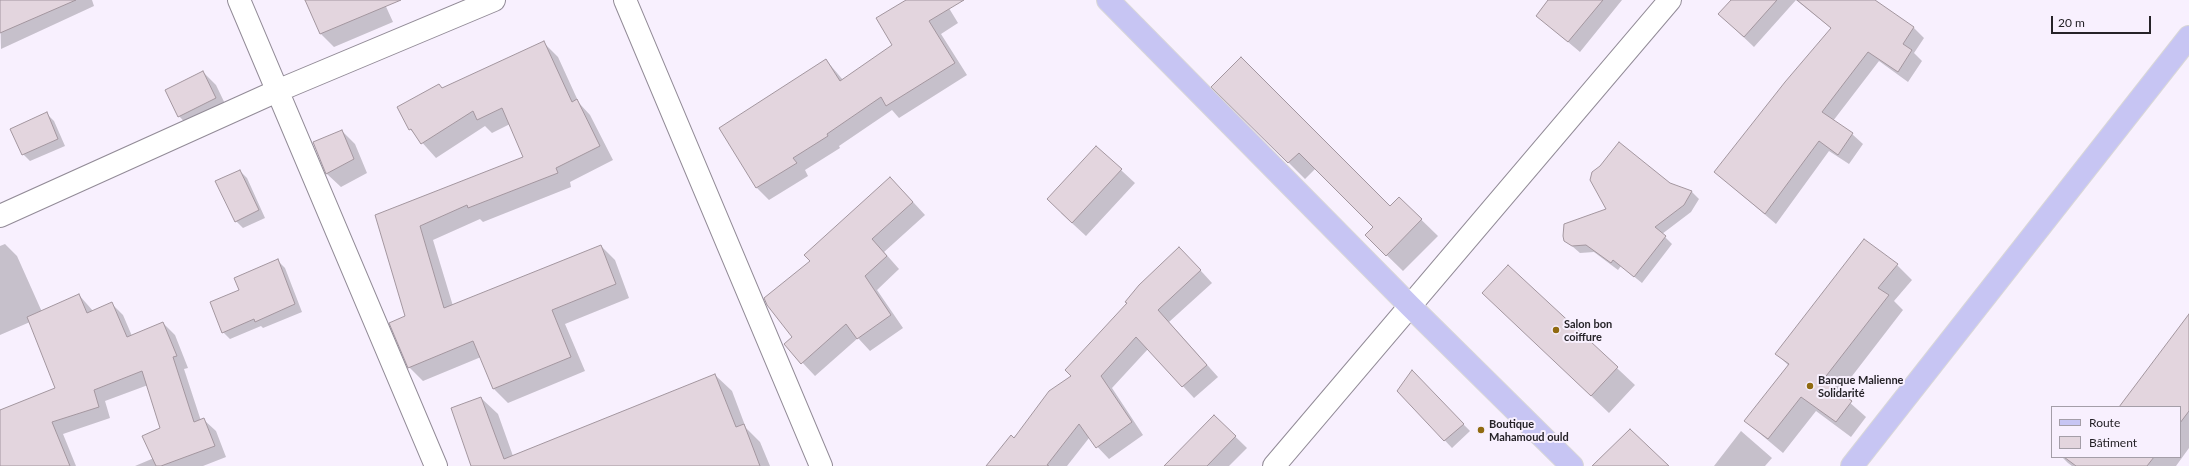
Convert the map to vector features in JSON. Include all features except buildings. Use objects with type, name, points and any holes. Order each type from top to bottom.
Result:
[{"type":"main road","points":[[1108,0],[1410,306],[1572,466]]},
{"type":"main road","points":[[1852,466],[2189,37]]},
{"type":"street","points":[[239,0],[436,466]]},
{"type":"street","points":[[0,216],[277,91],[494,0]]},
{"type":"street","points":[[625,0],[821,466]]},
{"type":"street","points":[[1274,466],[1670,0]]},
{"type":"place","name":"Salon bon coiffure","points":[[1556,330]]},
{"type":"place","name":"Banque Malienne Solidarité","points":[[1810,386]]},
{"type":"place","name":"Boutique Mahamoud ould","points":[[1481,430]]}]
